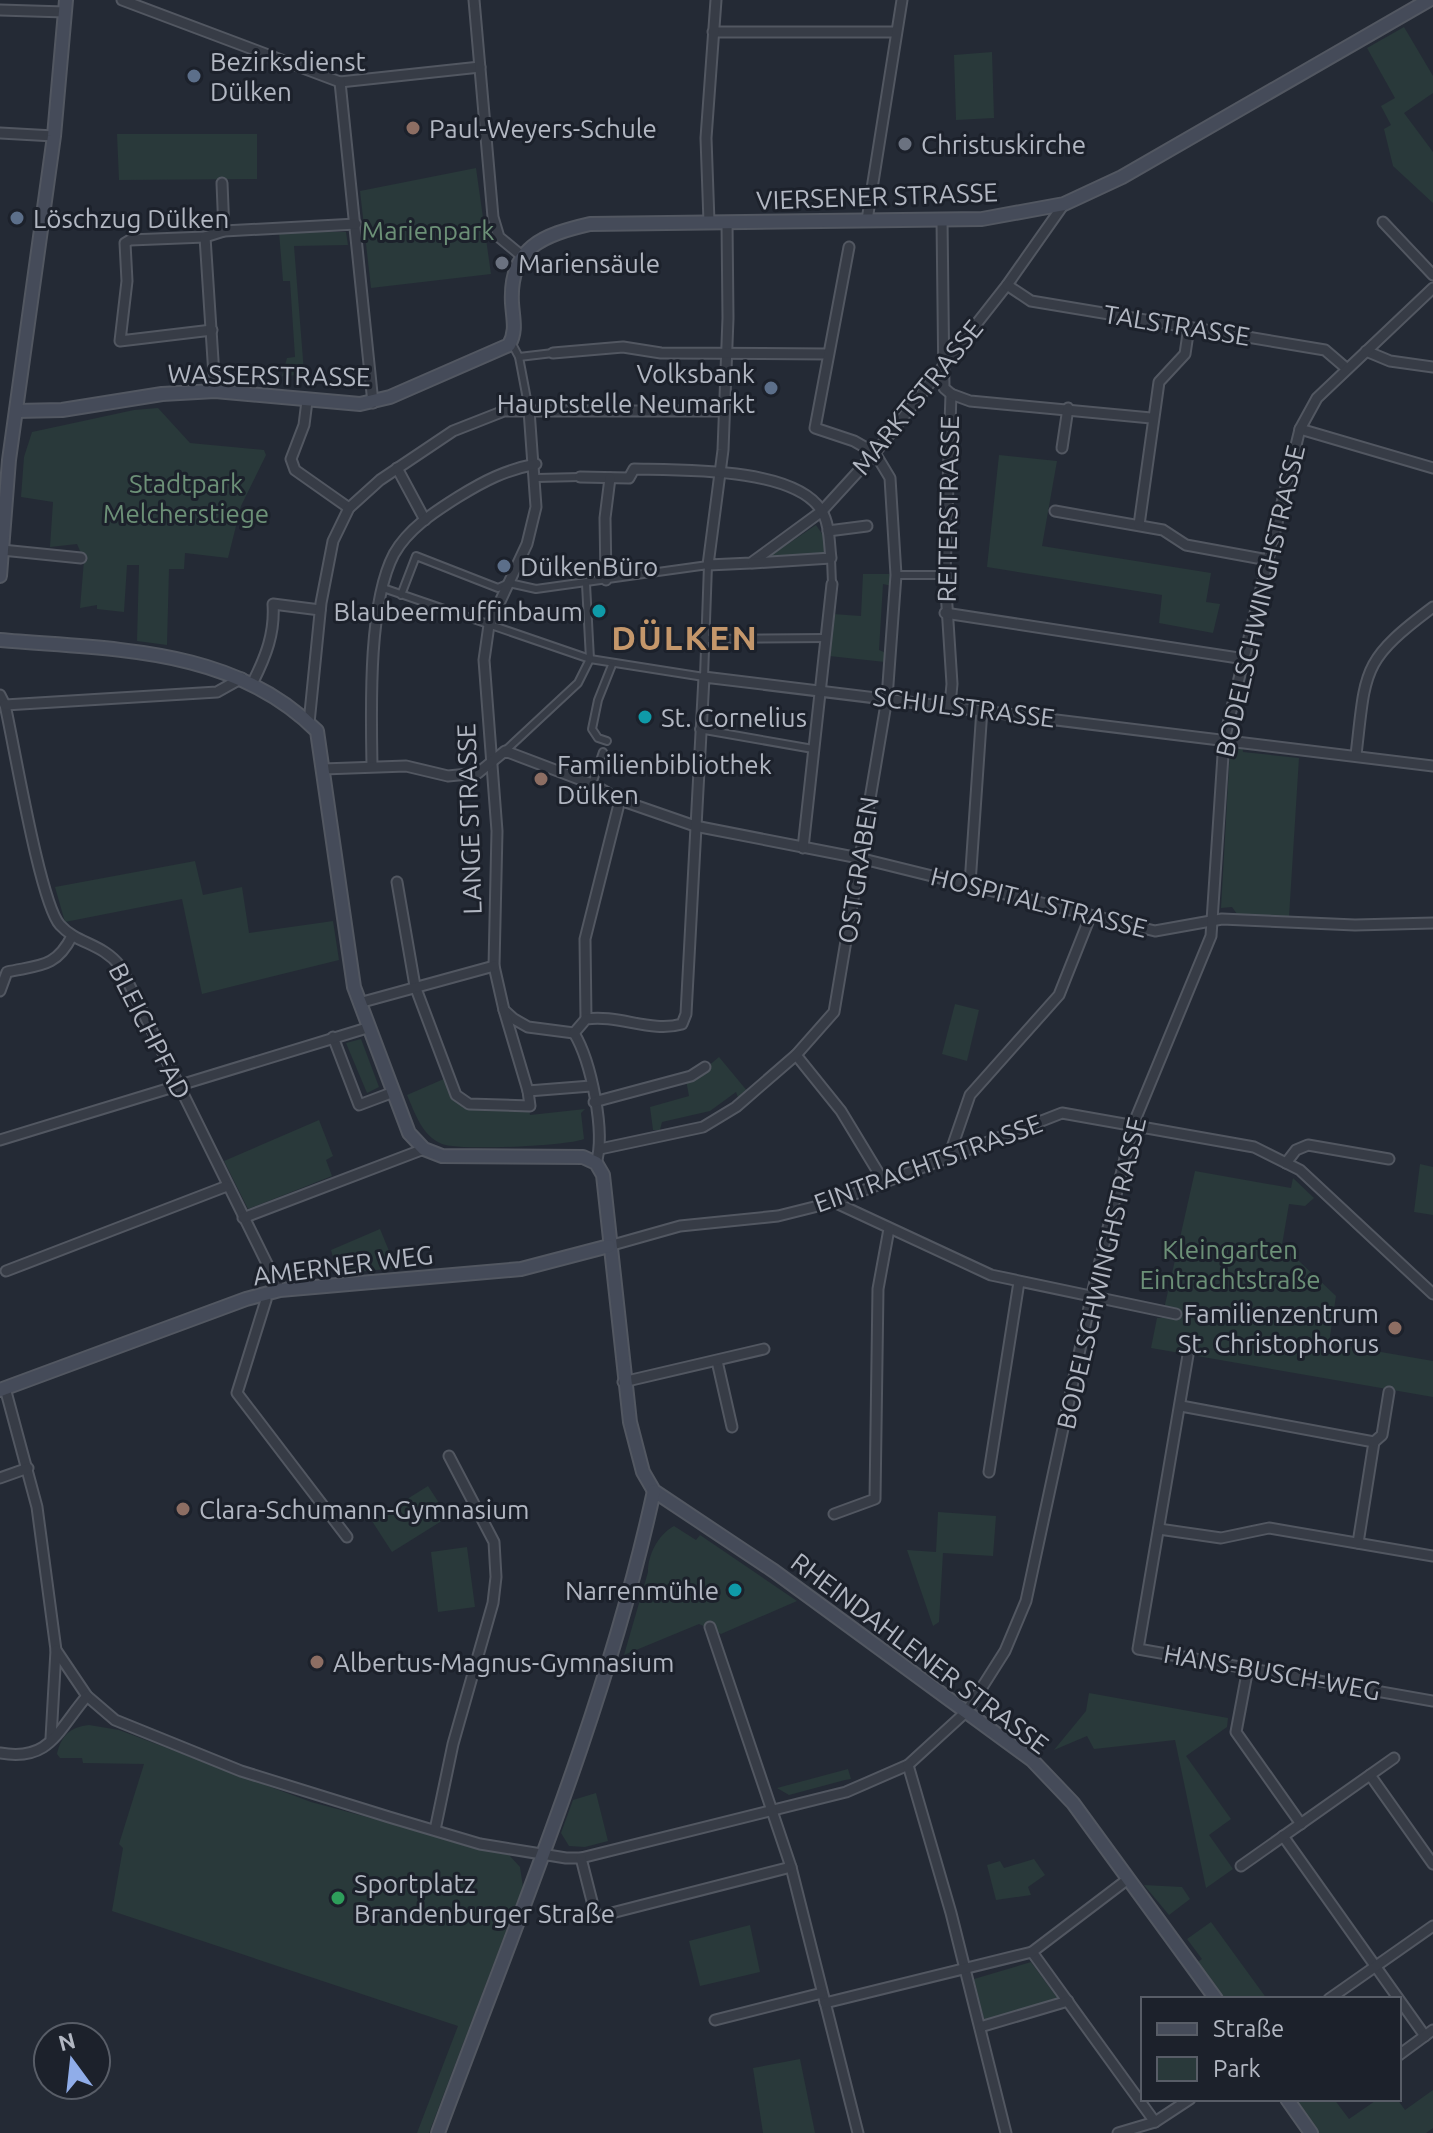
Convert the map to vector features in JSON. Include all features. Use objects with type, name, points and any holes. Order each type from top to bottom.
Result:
[{"type":"main road","name":"VIERSENER STRASSE","points":[[522,256],[538,242],[590,224],[982,219],[1064,204],[1122,177],[1429,0]]},
{"type":"main road","points":[[0,576],[9,460],[54,136],[65,6]]},
{"type":"main road","points":[[511,342],[515,334],[512,298],[515,275],[522,256]]},
{"type":"main road","name":"WASSERSTRASSE","points":[[16,411],[62,410],[162,394],[215,391],[307,401],[373,403],[504,348],[511,342]]},
{"type":"main road","points":[[0,473],[9,460]]},
{"type":"main road","points":[[0,640],[150,654],[207,665],[248,680],[309,723],[317,731],[349,966],[367,1028],[409,1133],[424,1149],[442,1156],[583,1157],[596,1163],[603,1175],[623,1382],[643,1472],[654,1491],[635,1578],[607,1669],[438,2133]]},
{"type":"main road","name":"AMERNER WEG","points":[[2,1389],[263,1294],[521,1269],[609,1246]]},
{"type":"main road","name":"RHEINDAHLENER STRASSE","points":[[654,1491],[774,1571],[967,1711],[1051,1780],[1073,1803],[1215,1997]]},
{"type":"main road","points":[[1288,2101],[1311,2133]]},
{"type":"street","points":[[122,0],[340,82],[480,67]]},
{"type":"street","points":[[474,0],[493,217],[499,237],[522,256]]},
{"type":"street","points":[[709,222],[706,138],[716,0]]},
{"type":"street","points":[[867,220],[902,0]]},
{"type":"street","points":[[0,10],[65,6]]},
{"type":"street","points":[[713,32],[896,32]]},
{"type":"street","points":[[340,82],[373,403]]},
{"type":"street","points":[[0,133],[54,136]]},
{"type":"street","points":[[222,183],[224,231]]},
{"type":"street","name":"MARKTSTRASSE","points":[[751,563],[822,511],[875,453],[1007,285],[1064,204]]},
{"type":"street","name":"REITERSTRASSE","points":[[942,219],[944,388],[951,394],[945,575],[945,613],[952,684],[950,705]]},
{"type":"street","points":[[574,1033],[586,1019],[601,1016],[669,1028],[682,1024],[686,1014],[704,677],[703,639],[724,411],[727,222]]},
{"type":"street","points":[[1383,222],[1433,275]]},
{"type":"street","points":[[212,330],[120,341],[127,281],[125,243],[130,240],[205,237],[224,231],[356,224]]},
{"type":"street","points":[[205,237],[215,391]]},
{"type":"street","points":[[849,247],[815,428],[854,441],[875,453]]},
{"type":"street","name":"TALSTRASSE","points":[[1007,285],[1031,301],[1325,350],[1346,368]]},
{"type":"street","name":"BODELSCHWINGHSTRASSE","points":[[56,1650],[87,1696],[115,1720],[241,1771],[480,1844],[541,1855],[581,1858],[846,1792],[908,1765],[967,1711],[1005,1651],[1026,1601],[1091,1298],[1133,1125],[1205,957],[1212,923],[1224,740],[1300,429],[1317,398],[1433,288]]},
{"type":"street","points":[[1139,525],[1151,418],[1159,382],[1185,354],[1189,327]]},
{"type":"street","name":"LANGE STRASSE","points":[[511,342],[519,357],[529,410],[536,464],[536,507],[527,544],[489,625],[484,660],[497,831],[494,966],[528,1091]]},
{"type":"street","points":[[519,357],[623,347],[661,353],[828,354]]},
{"type":"street","points":[[1366,351],[1390,361],[1433,367]]},
{"type":"street","points":[[951,394],[970,401],[1151,418]]},
{"type":"street","points":[[307,401],[304,425],[291,459],[295,470],[349,508]]},
{"type":"street","points":[[1062,448],[1068,408]]},
{"type":"street","points":[[309,723],[320,610],[333,541],[349,508],[397,468],[453,431],[480,418],[529,410],[724,411]]},
{"type":"street","points":[[1300,429],[1433,468]]},
{"type":"street","name":"OSTGRABEN","points":[[600,1149],[703,1127],[736,1107],[796,1055],[834,1012],[887,698],[896,575],[890,478],[875,453]]},
{"type":"street","points":[[372,765],[371,706],[383,588],[393,555],[425,520],[504,470],[536,464]]},
{"type":"street","points":[[397,468],[425,520]]},
{"type":"street","points":[[537,478],[629,478],[634,469],[719,473],[775,483],[807,496],[822,511],[828,531],[832,584],[803,848]]},
{"type":"street","points":[[606,580],[604,533],[610,478]]},
{"type":"street","points":[[1055,511],[1163,530],[1186,545],[1268,560]]},
{"type":"street","points":[[828,531],[867,526]]},
{"type":"street","points":[[2,550],[81,558]]},
{"type":"street","points":[[401,595],[416,556],[498,588],[509,583],[536,589],[708,565],[831,558]]},
{"type":"street","points":[[896,575],[945,575]]},
{"type":"street","points":[[323,769],[372,765],[406,766],[448,776],[478,773],[578,683],[590,659],[586,584]]},
{"type":"street","points":[[383,588],[590,659],[612,665],[704,677]]},
{"type":"street","points":[[5,705],[217,692],[248,680],[266,656],[274,624],[273,604],[320,610]]},
{"type":"street","points":[[1356,755],[1370,666],[1382,648],[1433,607]]},
{"type":"street","points":[[945,613],[1245,659]]},
{"type":"street","points":[[703,639],[826,638]]},
{"type":"street","points":[[607,741],[592,729],[598,700],[612,665]]},
{"type":"street","name":"SCHULSTRASSE","points":[[704,677],[1433,766]]},
{"type":"street","name":"BLEICHPFAD","points":[[0,695],[5,705],[49,907],[72,936],[99,946],[120,966],[280,1290]]},
{"type":"street","points":[[970,884],[982,709]]},
{"type":"street","points":[[699,729],[813,749]]},
{"type":"street","name":"HOSPITALSTRASSE","points":[[505,751],[592,784],[620,800],[695,826],[859,858],[1155,931],[1222,919],[1355,925],[1433,923]]},
{"type":"street","points":[[592,784],[603,752]]},
{"type":"street","points":[[586,1019],[585,939],[620,800]]},
{"type":"street","points":[[397,882],[415,986],[456,1095],[469,1104],[530,1106],[528,1091],[591,1086]]},
{"type":"street","points":[[948,1159],[970,1095],[1059,995],[1090,917]]},
{"type":"street","points":[[0,991],[7,972],[52,962],[64,951],[72,936]]},
{"type":"street","points":[[359,1003],[494,966]]},
{"type":"street","points":[[504,1010],[528,1027],[574,1033]]},
{"type":"street","points":[[0,1140],[367,1028]]},
{"type":"street","points":[[574,1033],[584,1053],[594,1102],[600,1149],[596,1163]]},
{"type":"street","points":[[333,1037],[359,1105],[391,1093]]},
{"type":"street","points":[[796,1055],[841,1111],[884,1182]]},
{"type":"street","points":[[594,1102],[691,1076],[705,1067]]},
{"type":"street","name":"EINTRACHTSTRASSE","points":[[609,1246],[680,1226],[778,1216],[834,1202],[1062,1113],[1254,1147],[1300,1170],[1433,1294]]},
{"type":"street","points":[[1286,1163],[1296,1150],[1308,1145],[1389,1159]]},
{"type":"street","points":[[243,1218],[424,1149]]},
{"type":"street","points":[[6,1271],[227,1186]]},
{"type":"street","points":[[834,1202],[991,1275],[1176,1314]]},
{"type":"street","points":[[834,1514],[875,1499],[878,1289],[889,1229]]},
{"type":"street","points":[[989,1472],[1019,1282]]},
{"type":"street","points":[[263,1294],[266,1300],[237,1393],[347,1537]]},
{"type":"street","points":[[623,1382],[764,1349]]},
{"type":"street","points":[[1188,1355],[1159,1529],[1221,1538],[1269,1528],[1433,1556]]},
{"type":"street","points":[[717,1361],[732,1427]]},
{"type":"street","points":[[2,1389],[28,1468],[56,1650],[51,1739]]},
{"type":"street","points":[[1358,1543],[1374,1442],[1382,1435],[1389,1392]]},
{"type":"street","points":[[1181,1406],[1374,1442]]},
{"type":"street","points":[[435,1830],[453,1744],[493,1603],[496,1577],[494,1542],[449,1456]]},
{"type":"street","points":[[0,1478],[28,1468]]},
{"type":"street","name":"HANS-BUSCH-WEG","points":[[1159,1529],[1138,1649],[1433,1701]]},
{"type":"street","points":[[710,1627],[774,1809],[791,1867],[858,2133]]},
{"type":"street","points":[[1248,1668],[1236,1732],[1301,1824]]},
{"type":"street","points":[[0,1753],[22,1757],[40,1753],[87,1696]]},
{"type":"street","points":[[1241,1866],[1394,1758]]},
{"type":"street","points":[[908,1765],[913,1771],[1006,2133]]},
{"type":"street","points":[[1370,1775],[1433,1864]]},
{"type":"street","points":[[1283,1836],[1429,2033],[1401,2054]]},
{"type":"street","points":[[581,1858],[596,1917],[791,1867]]},
{"type":"street","points":[[715,2020],[965,1970],[1032,1952],[1128,1879]]},
{"type":"street","points":[[1332,1997],[1433,1926]]},
{"type":"street","points":[[1032,1952],[1155,2122]]},
{"type":"street","points":[[980,2027],[1068,2001]]},
{"type":"street","points":[[1118,2133],[1155,2122],[1187,2101]]},
{"type":"green space","points":[[1404,27],[1433,76],[1433,93],[1404,113],[1433,152],[1433,203],[1393,166],[1384,129],[1391,125],[1381,106],[1395,98],[1367,48]]},
{"type":"green space","points":[[992,52],[994,118],[956,120],[954,55]]},
{"type":"green space","points":[[117,134],[257,134],[257,179],[119,180]]},
{"type":"green space","name":"Marienpark","points":[[476,168],[491,274],[371,288],[360,191]]},
{"type":"green space","points":[[279,232],[346,232],[348,245],[294,246],[304,372],[301,375],[282,376],[287,358],[295,357],[290,281],[283,281]]},
{"type":"green space","name":"Stadtpark Melcherstiege","points":[[158,408],[190,443],[264,450],[266,455],[241,506],[228,558],[185,553],[184,569],[169,569],[167,645],[137,641],[139,565],[127,565],[124,612],[97,609],[97,605],[80,608],[84,560],[77,544],[50,547],[53,502],[21,497],[24,457],[32,432],[134,410]]},
{"type":"green space","points":[[999,455],[1057,461],[1042,546],[1211,573],[1206,602],[1220,604],[1213,633],[1159,623],[1162,595],[987,567]]},
{"type":"green space","points":[[816,525],[825,538],[825,555],[767,558]]},
{"type":"green space","points":[[863,574],[892,574],[892,586],[883,584],[879,650],[886,653],[885,662],[829,656],[833,614],[861,616]]},
{"type":"green space","points":[[1242,745],[1243,752],[1299,758],[1289,917],[1237,914],[1232,907],[1221,908],[1230,750]]},
{"type":"green space","points":[[195,861],[203,895],[242,887],[249,933],[333,921],[339,960],[202,994],[182,899],[65,922],[55,887]]},
{"type":"green space","points":[[955,1004],[979,1010],[967,1061],[942,1054]]},
{"type":"green space","points":[[361,1039],[379,1087],[367,1093],[346,1043]]},
{"type":"green space","points":[[719,1057],[748,1092],[739,1100],[736,1092],[710,1111],[662,1122],[660,1130],[653,1130],[650,1107],[689,1096],[686,1080],[694,1078]]},
{"type":"green space","points":[[446,1078],[455,1101],[463,1106],[529,1108],[530,1115],[585,1109],[581,1113],[584,1139],[513,1147],[442,1144],[424,1130],[407,1095]]},
{"type":"green space","points":[[319,1120],[333,1156],[326,1160],[332,1176],[248,1209],[224,1161]]},
{"type":"green space","points":[[1420,1164],[1433,1167],[1433,1215],[1414,1212]]},
{"type":"green space","name":"Kleingarten Eintrachtstraße","points":[[1195,1171],[1291,1188],[1293,1178],[1314,1198],[1305,1206],[1289,1204],[1282,1245],[1336,1296],[1329,1343],[1433,1361],[1433,1397],[1151,1348],[1157,1318],[1162,1318]]},
{"type":"green space","points":[[380,1229],[396,1268],[338,1274],[331,1250]]},
{"type":"green space","points":[[428,1486],[448,1517],[392,1552],[372,1521]]},
{"type":"green space","points":[[938,1512],[996,1516],[993,1556],[943,1553],[939,1622],[933,1626],[907,1550],[936,1552]]},
{"type":"green space","points":[[674,1526],[696,1540],[700,1535],[797,1601],[721,1634],[699,1624],[624,1655],[652,1552],[663,1534]]},
{"type":"green space","points":[[467,1547],[475,1607],[438,1612],[431,1552]]},
{"type":"green space","points":[[1089,1693],[1228,1718],[1227,1727],[1186,1756],[1231,1819],[1209,1835],[1233,1869],[1206,1888],[1175,1740],[1094,1749],[1087,1736],[1054,1750],[1086,1711]]},
{"type":"green space","points":[[89,1725],[119,1730],[311,1802],[509,1855],[520,1867],[523,1887],[429,2133],[417,2133],[458,2026],[112,1911],[123,1848],[119,1844],[144,1764],[83,1763],[82,1758],[60,1758],[57,1754],[64,1737],[72,1730]]},
{"type":"green space","points":[[848,1769],[851,1779],[789,1795],[777,1788]]},
{"type":"green space","points":[[596,1793],[608,1841],[585,1847],[569,1846],[561,1833],[573,1800]]},
{"type":"green space","points":[[1034,1859],[1045,1875],[1028,1887],[1031,1895],[996,1900],[987,1865],[1000,1861],[1004,1868]]},
{"type":"green space","points":[[1144,1885],[1182,1887],[1190,1899],[1169,1915]]},
{"type":"green space","points":[[1211,1922],[1266,1997],[1221,1997],[1198,1962],[1202,1959],[1187,1939]]},
{"type":"green space","points":[[750,1925],[760,1972],[700,1986],[689,1941]]},
{"type":"green space","points":[[1031,1962],[1058,1999],[984,2020],[974,1979]]},
{"type":"green space","points":[[800,2059],[815,2133],[763,2133],[753,2068]]},
{"type":"green space","points":[[1433,2090],[1433,2128],[1426,2133],[1317,2133],[1294,2101],[1336,2101],[1349,2119],[1375,2101],[1398,2101],[1405,2110]]},
{"type":"place","name":"Bezirksdienst Dülken","points":[[194,76]]},
{"type":"place","name":"Paul-Weyers-Schule","points":[[413,128]]},
{"type":"place","name":"Christuskirche","points":[[905,144]]},
{"type":"place","name":"Löschzug Dülken","points":[[17,218]]},
{"type":"place","name":"Mariensäule","points":[[502,263]]},
{"type":"place","name":"Volksbank Hauptstelle Neumarkt","points":[[771,388]]},
{"type":"place","name":"DülkenBüro","points":[[504,566]]},
{"type":"place","name":"Blaubeermuffinbaum","points":[[599,611]]},
{"type":"place","name":"St. Cornelius","points":[[645,717]]},
{"type":"place","name":"Familienbibliothek Dülken","points":[[541,779]]},
{"type":"place","name":"Familienzentrum St. Christophorus","points":[[1395,1328]]},
{"type":"place","name":"Clara-Schumann-Gymnasium","points":[[183,1509]]},
{"type":"place","name":"Narrenmühle","points":[[735,1590]]},
{"type":"place","name":"Albertus-Magnus-Gymnasium","points":[[317,1662]]},
{"type":"place","name":"Sportplatz Brandenburger Straße","points":[[338,1898]]},
{"type":"district","name":"DÜLKEN","points":[[685,637]]}]
